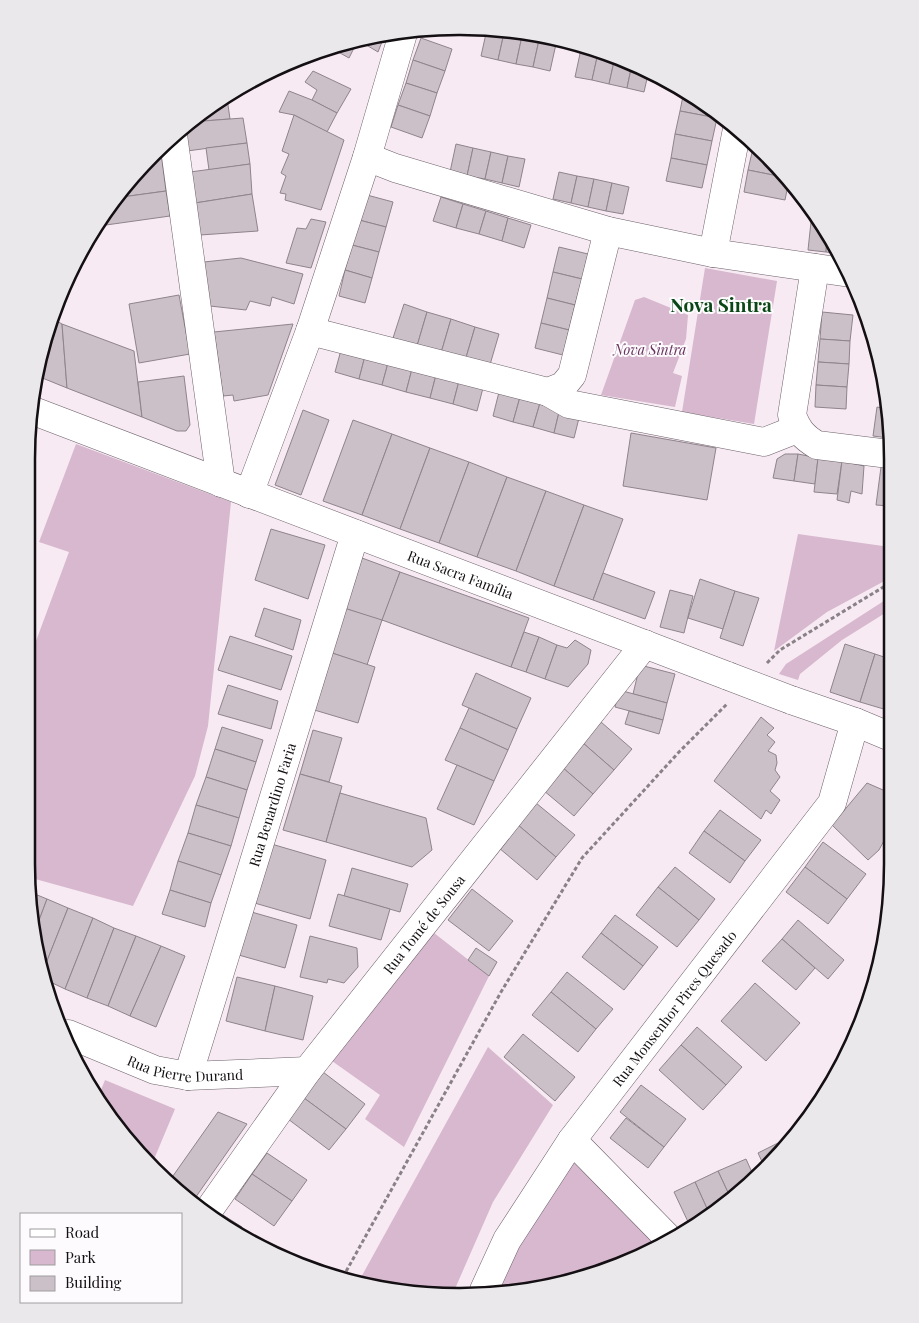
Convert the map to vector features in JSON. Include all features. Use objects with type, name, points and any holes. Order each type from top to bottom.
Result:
[{"type":"street","points":[[249,494],[310,331],[367,157],[401,39]]},
{"type":"street","points":[[713,253],[735,137]]},
{"type":"street","points":[[174,145],[221,483]]},
{"type":"street","points":[[367,157],[395,168],[608,231],[713,253],[840,272]]},
{"type":"street","points":[[548,392],[563,386],[572,375],[608,231]]},
{"type":"street","points":[[815,268],[792,414],[797,429],[807,439],[817,445],[884,453]]},
{"type":"street","points":[[310,331],[548,392],[569,404],[764,442],[797,429]]},
{"type":"street","name":"Rua Sacra Família","points":[[38,413],[645,644],[730,687],[791,700],[884,733]]},
{"type":"street","name":"Rua Benardino Faria","points":[[188,1076],[355,534]]},
{"type":"street","name":"Rua Tomé de Sousa","points":[[211,1207],[307,1071],[645,644]]},
{"type":"street","name":"Rua Monsenhor Pires Quesado","points":[[485,1287],[507,1240],[572,1140],[832,803],[855,722]]},
{"type":"street","name":"Rua Pierre Durand","points":[[72,1035],[155,1070],[188,1076],[307,1071]]},
{"type":"street","points":[[572,1140],[665,1235]]},
{"type":"path","points":[[767,664],[780,650],[884,587]]},
{"type":"path","points":[[345,1272],[501,992],[582,858],[678,752],[730,687]]},
{"type":"green space","points":[[705,268],[777,281],[754,424],[682,412]]},
{"type":"green space","name":"Nova Sintra","points":[[644,297],[688,315],[686,339],[673,373],[682,376],[675,407],[601,395],[635,300]]},
{"type":"green space","points":[[76,444],[231,502],[208,726],[195,776],[133,906],[36,879],[35,644],[69,552],[39,542]]},
{"type":"green space","points":[[798,534],[884,546],[884,581],[827,612],[774,651]]},
{"type":"green space","points":[[884,601],[884,614],[842,640],[800,674],[798,680],[779,674],[786,664]]},
{"type":"green space","points":[[429,929],[489,976],[404,1147],[365,1119],[380,1095],[332,1061]]},
{"type":"green space","points":[[488,1047],[553,1105],[493,1202],[455,1288],[404,1284],[361,1277]]},
{"type":"green space","points":[[105,1080],[175,1109],[154,1159],[123,1122],[101,1090]]},
{"type":"green space","points":[[569,1159],[578,1161],[653,1241],[622,1256],[569,1274],[500,1286],[527,1225]]},
{"type":"building","points":[[485,36],[503,38],[498,60],[481,56]]},
{"type":"building","points":[[421,38],[452,49],[445,71],[413,60]]},
{"type":"building","points":[[503,38],[521,40],[516,64],[498,60]]},
{"type":"building","points":[[521,40],[538,42],[533,67],[516,64]]},
{"type":"building","points":[[382,42],[378,52],[367,45]]},
{"type":"building","points":[[538,42],[556,46],[550,71],[533,67]]},
{"type":"building","points":[[354,48],[349,58],[339,53]]},
{"type":"building","points":[[580,53],[597,58],[592,80],[575,77]]},
{"type":"building","points":[[597,58],[613,64],[609,84],[592,80]]},
{"type":"building","points":[[413,60],[445,71],[437,93],[406,83]]},
{"type":"building","points":[[613,64],[631,71],[627,88],[609,84]]},
{"type":"building","points":[[313,71],[351,89],[337,113],[312,100],[317,90],[305,82]]},
{"type":"building","points":[[631,71],[647,79],[644,92],[627,88]]},
{"type":"building","points":[[406,83],[437,93],[430,116],[398,105]]},
{"type":"building","points":[[289,91],[337,113],[327,132],[294,115],[279,112]]},
{"type":"building","points":[[682,99],[709,116],[680,111]]},
{"type":"building","points":[[228,104],[230,119],[204,121]]},
{"type":"building","points":[[398,105],[430,116],[422,138],[391,127]]},
{"type":"building","points":[[680,111],[709,116],[716,122],[712,141],[675,134]]},
{"type":"building","points":[[294,115],[344,140],[321,210],[285,200],[286,194],[280,193],[286,176],[281,173],[289,154],[282,151]]},
{"type":"building","points":[[243,118],[247,143],[187,151],[185,136],[204,121]]},
{"type":"building","points":[[675,134],[712,141],[707,165],[671,158]]},
{"type":"building","points":[[247,143],[250,164],[209,170],[206,148]]},
{"type":"building","points":[[456,144],[473,148],[467,176],[450,172]]},
{"type":"building","points":[[473,148],[491,152],[485,179],[467,176]]},
{"type":"building","points":[[491,152],[508,156],[502,183],[485,179]]},
{"type":"building","points":[[752,152],[775,175],[748,170]]},
{"type":"building","points":[[508,156],[525,159],[519,187],[502,183]]},
{"type":"building","points":[[161,157],[166,191],[127,196]]},
{"type":"building","points":[[671,158],[707,165],[702,188],[666,181]]},
{"type":"building","points":[[250,164],[252,194],[195,203],[190,172]]},
{"type":"building","points":[[748,170],[775,175],[787,190],[785,200],[744,192]]},
{"type":"building","points":[[559,172],[577,176],[571,203],[553,199]]},
{"type":"building","points":[[577,176],[594,179],[588,207],[571,203]]},
{"type":"building","points":[[594,179],[612,183],[606,211],[588,207]]},
{"type":"building","points":[[612,183],[629,187],[623,214],[606,211]]},
{"type":"building","points":[[166,191],[170,216],[106,225],[127,196]]},
{"type":"building","points":[[252,194],[258,231],[200,235],[195,203]]},
{"type":"building","points":[[367,195],[393,202],[386,227],[359,220]]},
{"type":"building","points":[[441,197],[463,204],[456,228],[433,221]]},
{"type":"building","points":[[463,204],[486,211],[479,234],[456,228]]},
{"type":"building","points":[[486,211],[508,218],[502,241],[479,234]]},
{"type":"building","points":[[508,218],[531,225],[524,248],[502,241]]},
{"type":"building","points":[[311,219],[326,222],[311,268],[286,263],[297,228],[306,229]]},
{"type":"building","points":[[359,220],[386,227],[379,252],[352,245]]},
{"type":"building","points":[[811,222],[826,246],[826,252],[808,250]]},
{"type":"building","points":[[352,245],[379,252],[372,278],[345,270]]},
{"type":"building","points":[[559,247],[588,254],[582,279],[553,272]]},
{"type":"building","points":[[241,258],[303,274],[294,304],[272,297],[270,306],[250,301],[246,310],[210,306],[204,262]]},
{"type":"building","points":[[345,270],[372,278],[365,303],[339,296]]},
{"type":"building","points":[[553,272],[582,279],[575,305],[547,298]]},
{"type":"building","points":[[179,295],[190,354],[139,363],[129,304]]},
{"type":"building","points":[[547,298],[575,305],[569,330],[541,323]]},
{"type":"building","points":[[404,304],[427,312],[417,346],[393,338]]},
{"type":"building","points":[[427,312],[451,319],[441,353],[417,346]]},
{"type":"building","points":[[822,312],[853,315],[850,341],[820,339]]},
{"type":"building","points":[[451,319],[475,327],[465,361],[441,353]]},
{"type":"building","points":[[58,322],[62,324],[67,388],[43,378],[49,350]]},
{"type":"building","points":[[541,323],[569,330],[563,355],[535,348]]},
{"type":"building","points":[[62,324],[134,351],[142,417],[67,388]]},
{"type":"building","points":[[293,324],[268,395],[234,401],[233,395],[223,396],[214,332]]},
{"type":"building","points":[[475,327],[499,334],[489,368],[465,361]]},
{"type":"building","points":[[820,339],[850,341],[849,364],[818,362]]},
{"type":"building","points":[[341,350],[365,356],[359,379],[335,372]]},
{"type":"building","points":[[365,356],[388,363],[382,385],[359,379]]},
{"type":"building","points":[[818,362],[849,364],[847,387],[816,385]]},
{"type":"building","points":[[388,363],[412,369],[406,392],[382,385]]},
{"type":"building","points":[[412,369],[436,375],[430,398],[406,392]]},
{"type":"building","points":[[436,375],[459,381],[453,404],[430,398]]},
{"type":"building","points":[[184,376],[190,425],[186,431],[177,431],[142,417],[138,382]]},
{"type":"building","points":[[459,381],[483,388],[477,411],[453,404]]},
{"type":"building","points":[[816,385],[847,387],[846,409],[815,407]]},
{"type":"building","points":[[499,392],[520,397],[513,422],[493,416]]},
{"type":"building","points":[[520,397],[540,403],[533,427],[513,422]]},
{"type":"building","points":[[540,403],[560,408],[554,433],[533,427]]},
{"type":"building","points":[[877,407],[880,408],[883,437],[873,436]]},
{"type":"building","points":[[560,408],[580,414],[574,438],[554,433]]},
{"type":"building","points":[[303,410],[329,420],[301,495],[275,485]]},
{"type":"building","points":[[353,420],[392,434],[362,515],[323,501]]},
{"type":"building","points":[[631,433],[716,448],[707,500],[623,486]]},
{"type":"building","points":[[392,434],[430,448],[400,529],[362,515]]},
{"type":"building","points":[[430,448],[469,462],[439,543],[400,529]]},
{"type":"building","points":[[785,454],[798,454],[794,481],[773,478],[777,459]]},
{"type":"building","points":[[798,454],[818,458],[815,484],[794,481]]},
{"type":"building","points":[[818,458],[842,461],[837,494],[814,492]]},
{"type":"building","points":[[842,461],[864,466],[862,494],[851,491],[849,503],[837,500]]},
{"type":"building","points":[[469,462],[507,477],[477,557],[439,543]]},
{"type":"building","points":[[881,467],[884,467],[884,506],[876,505]]},
{"type":"building","points":[[507,477],[546,491],[516,571],[477,557]]},
{"type":"building","points":[[546,491],[584,505],[554,586],[516,571]]},
{"type":"building","points":[[584,505],[623,519],[593,600],[554,586]]},
{"type":"building","points":[[271,529],[325,545],[308,599],[255,580]]},
{"type":"building","points":[[362,558],[400,572],[382,621],[344,608]]},
{"type":"building","points":[[400,572],[529,618],[511,667],[382,620]]},
{"type":"building","points":[[603,573],[655,592],[645,619],[593,600]]},
{"type":"building","points":[[700,579],[735,591],[723,629],[688,618]]},
{"type":"building","points":[[670,590],[693,596],[684,633],[660,627]]},
{"type":"building","points":[[735,591],[759,598],[743,646],[720,638]]},
{"type":"building","points":[[264,608],[301,620],[293,650],[255,636]]},
{"type":"building","points":[[344,608],[382,620],[367,665],[329,652]]},
{"type":"building","points":[[524,632],[539,637],[526,672],[511,667]]},
{"type":"building","points":[[230,636],[292,656],[281,690],[218,670]]},
{"type":"building","points":[[539,637],[557,645],[545,679],[526,672]]},
{"type":"building","points":[[575,640],[591,650],[588,664],[568,687],[545,679],[557,645],[567,648]]},
{"type":"building","points":[[845,644],[875,654],[860,702],[830,692]]},
{"type":"building","points":[[329,652],[375,667],[358,723],[311,709]]},
{"type":"building","points":[[875,654],[884,657],[884,709],[860,702]]},
{"type":"building","points":[[640,665],[675,674],[667,703],[633,694]]},
{"type":"building","points":[[476,673],[531,698],[517,729],[462,705]]},
{"type":"building","points":[[228,685],[278,701],[271,729],[218,714]]},
{"type":"building","points":[[619,690],[667,703],[663,720],[615,707]]},
{"type":"building","points":[[469,708],[517,729],[508,750],[460,728]]},
{"type":"building","points":[[629,711],[663,720],[659,734],[625,724]]},
{"type":"building","points":[[761,717],[774,728],[767,735],[775,742],[768,751],[776,755],[777,763],[775,770],[780,777],[770,791],[780,800],[771,814],[766,810],[761,819],[714,781]]},
{"type":"building","points":[[601,722],[632,749],[614,770],[583,743]]},
{"type":"building","points":[[222,727],[263,740],[256,762],[215,749]]},
{"type":"building","points":[[460,728],[508,750],[494,781],[445,760]]},
{"type":"building","points":[[313,730],[342,738],[329,782],[300,774]]},
{"type":"building","points":[[583,743],[614,770],[593,794],[562,767]]},
{"type":"building","points":[[215,749],[256,762],[247,790],[206,777]]},
{"type":"building","points":[[457,765],[494,781],[474,825],[437,809]]},
{"type":"building","points":[[562,767],[593,794],[574,816],[543,790]]},
{"type":"building","points":[[300,774],[342,786],[326,842],[283,830]]},
{"type":"building","points":[[206,777],[247,790],[239,818],[196,805]]},
{"type":"building","points":[[867,783],[884,790],[884,841],[879,850],[868,860],[832,825]]},
{"type":"building","points":[[340,793],[426,818],[432,850],[412,867],[326,842]]},
{"type":"building","points":[[536,803],[575,835],[556,857],[518,825]]},
{"type":"building","points":[[196,805],[239,818],[231,846],[188,833]]},
{"type":"building","points":[[720,810],[761,840],[745,861],[704,831]]},
{"type":"building","points":[[518,825],[556,857],[537,880],[499,848]]},
{"type":"building","points":[[704,831],[745,861],[730,883],[689,853]]},
{"type":"building","points":[[188,833],[231,846],[221,875],[178,861]]},
{"type":"building","points":[[823,842],[866,874],[847,899],[805,867]]},
{"type":"building","points":[[268,843],[326,860],[310,919],[251,902]]},
{"type":"building","points":[[178,861],[221,875],[211,903],[170,890]]},
{"type":"building","points":[[675,867],[715,899],[699,920],[658,887]]},
{"type":"building","points":[[805,867],[847,899],[828,924],[786,892]]},
{"type":"building","points":[[352,868],[408,884],[400,912],[344,896]]},
{"type":"building","points":[[658,887],[699,920],[677,947],[636,915]]},
{"type":"building","points":[[472,889],[513,921],[489,951],[448,920]]},
{"type":"building","points":[[170,890],[211,903],[205,927],[162,914]]},
{"type":"building","points":[[338,894],[390,909],[381,940],[329,926]]},
{"type":"building","points":[[36,895],[47,899],[39,920]]},
{"type":"building","points":[[47,899],[68,908],[47,962],[43,946],[39,920]]},
{"type":"building","points":[[68,908],[93,918],[65,989],[52,983],[47,962]]},
{"type":"building","points":[[248,911],[297,925],[285,968],[235,954]]},
{"type":"building","points":[[615,915],[658,947],[643,966],[601,933]]},
{"type":"building","points":[[93,918],[114,928],[87,998],[65,989]]},
{"type":"building","points":[[798,920],[844,960],[828,979],[782,939]]},
{"type":"building","points":[[114,928],[136,936],[108,1006],[87,998]]},
{"type":"building","points":[[601,933],[643,966],[624,990],[582,957]]},
{"type":"building","points":[[136,936],[161,946],[130,1016],[108,1006]]},
{"type":"building","points":[[310,936],[357,948],[358,967],[344,983],[328,979],[327,983],[300,977]]},
{"type":"building","points":[[782,939],[815,968],[796,990],[762,961]]},
{"type":"building","points":[[161,946],[185,956],[156,1027],[130,1016]]},
{"type":"building","points":[[476,948],[497,962],[489,976],[468,960]]},
{"type":"building","points":[[567,972],[613,1009],[596,1029],[551,992]]},
{"type":"building","points":[[237,977],[275,986],[265,1031],[226,1021]]},
{"type":"building","points":[[755,983],[800,1023],[766,1061],[721,1021]]},
{"type":"building","points":[[275,986],[313,996],[303,1040],[265,1031]]},
{"type":"building","points":[[551,992],[596,1029],[578,1052],[532,1015]]},
{"type":"building","points":[[697,1027],[742,1067],[726,1085],[681,1045]]},
{"type":"building","points":[[523,1034],[575,1077],[555,1101],[504,1057]]},
{"type":"building","points":[[681,1045],[726,1085],[703,1110],[659,1070]]},
{"type":"building","points":[[323,1072],[365,1104],[346,1129],[304,1098]]},
{"type":"building","points":[[641,1085],[686,1119],[664,1147],[620,1112]]},
{"type":"building","points":[[304,1098],[346,1129],[329,1150],[288,1119]]},
{"type":"building","points":[[218,1112],[247,1124],[196,1196],[173,1176]]},
{"type":"building","points":[[626,1118],[664,1147],[648,1168],[610,1138]]},
{"type":"building","points":[[780,1142],[762,1162],[758,1153]]},
{"type":"building","points":[[267,1153],[307,1180],[292,1201],[252,1174]]},
{"type":"building","points":[[746,1159],[752,1172],[728,1192],[718,1171]]},
{"type":"building","points":[[718,1171],[728,1192],[707,1208],[695,1182]]},
{"type":"building","points":[[252,1174],[292,1201],[274,1226],[235,1199]]},
{"type":"building","points":[[695,1182],[707,1208],[688,1221],[674,1192]]},
{"type":"district","name":"Nova Sintra","points":[[721,304]]}]
